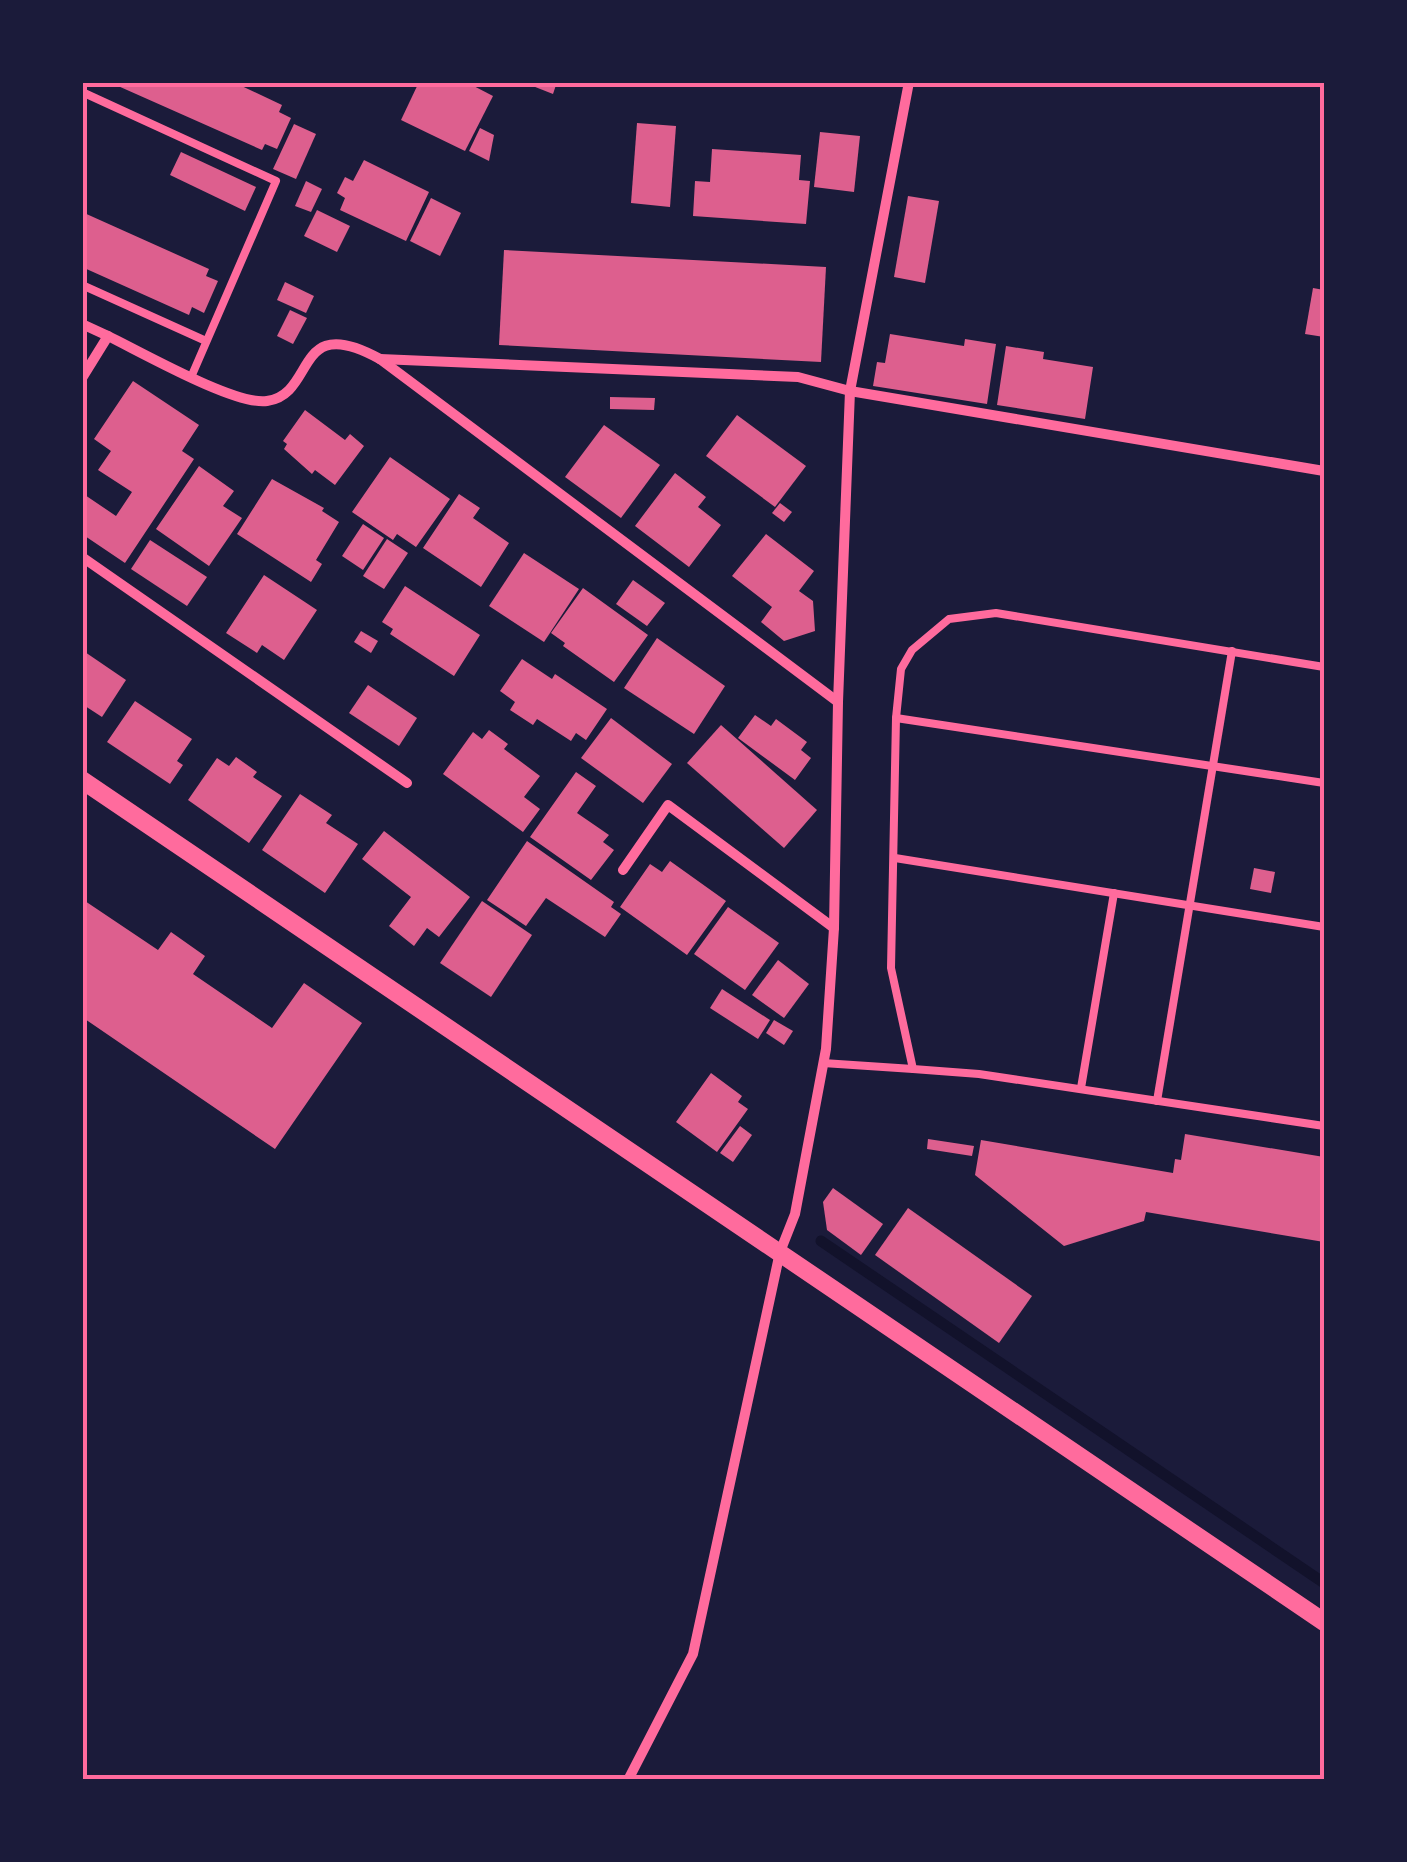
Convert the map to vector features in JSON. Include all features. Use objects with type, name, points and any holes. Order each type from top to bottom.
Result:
[{"type":"street","points":[[628,1780],[694,1654],[780,1252],[794,1214],[823,1062],[834,928],[850,390],[909,82]]},
{"type":"street","points":[[82,324],[245,400],[270,401],[288,390],[312,354],[334,342],[354,344],[380,358],[838,702]]},
{"type":"street","points":[[82,378],[108,336]]},
{"type":"street","points":[[380,358],[798,377],[850,390],[1324,471]]},
{"type":"street","points":[[82,558],[407,783]]},
{"type":"street","points":[[82,780],[1324,1622]]},
{"type":"street","points":[[623,870],[668,806],[834,928]]},
{"type":"lane","points":[[82,92],[276,181],[192,376]]},
{"type":"lane","points":[[82,284],[206,341]]},
{"type":"lane","points":[[912,1070],[891,968],[896,718],[901,669],[912,650],[949,619],[996,613],[1324,667]]},
{"type":"lane","points":[[1157,1101],[1232,652]]},
{"type":"lane","points":[[896,718],[1324,783]]},
{"type":"lane","points":[[895,858],[1324,927]]},
{"type":"lane","points":[[1081,1088],[1114,893]]},
{"type":"lane","points":[[823,1062],[979,1074],[1324,1126]]},
{"type":"building","points":[[109,82],[233,82],[282,105],[279,112],[291,118],[277,149],[265,144],[262,150]]},
{"type":"building","points":[[419,82],[466,82],[493,96],[465,151],[401,120]]},
{"type":"building","points":[[525,82],[557,82],[553,94],[525,83]]},
{"type":"building","points":[[637,123],[676,126],[670,207],[631,203]]},
{"type":"building","points":[[294,124],[316,134],[296,179],[273,169]]},
{"type":"building","points":[[480,128],[494,135],[489,161],[469,151]]},
{"type":"building","points":[[820,132],[860,136],[854,192],[814,187]]},
{"type":"building","points":[[712,149],[801,155],[799,180],[810,181],[806,224],[693,216],[695,181],[710,182]]},
{"type":"building","points":[[181,152],[256,187],[245,211],[170,175]]},
{"type":"building","points":[[364,160],[429,192],[406,241],[340,210],[345,198],[337,193],[345,177],[353,181]]},
{"type":"building","points":[[306,181],[322,189],[311,212],[295,206]]},
{"type":"building","points":[[908,196],[939,201],[925,283],[894,277]]},
{"type":"building","points":[[431,198],[461,213],[440,256],[410,241]]},
{"type":"building","points":[[317,210],[350,226],[337,252],[304,236]]},
{"type":"building","points":[[82,212],[209,269],[206,276],[218,281],[204,313],[192,307],[189,315],[82,267]]},
{"type":"building","points":[[504,250],[826,267],[821,362],[499,345]]},
{"type":"building","points":[[285,282],[314,296],[306,313],[277,300]]},
{"type":"building","points":[[1313,288],[1324,290],[1324,337],[1305,334]]},
{"type":"building","points":[[290,310],[307,318],[293,344],[277,336]]},
{"type":"building","points":[[890,334],[964,346],[965,339],[996,344],[987,404],[873,386],[877,362],[885,363]]},
{"type":"building","points":[[1006,346],[1044,352],[1043,359],[1093,367],[1085,419],[997,405]]},
{"type":"building","points":[[133,381],[199,425],[182,451],[194,459],[125,563],[82,534],[82,493],[116,516],[132,492],[98,470],[111,451],[94,439]]},
{"type":"building","points":[[610,397],[655,398],[654,410],[610,409]]},
{"type":"building","points":[[305,410],[345,440],[350,434],[364,446],[335,485],[315,470],[312,474],[284,449],[287,444],[283,441]]},
{"type":"building","points":[[737,415],[806,466],[775,507],[706,456]]},
{"type":"building","points":[[604,425],[660,465],[621,518],[565,477]]},
{"type":"building","points":[[390,457],[450,499],[416,547],[397,534],[393,540],[352,512]]},
{"type":"building","points":[[199,466],[234,491],[223,506],[242,518],[209,566],[156,529]]},
{"type":"building","points":[[675,473],[706,497],[698,507],[721,525],[689,567],[635,526]]},
{"type":"building","points":[[272,479],[324,508],[322,511],[339,522],[316,560],[322,564],[311,582],[237,534]]},
{"type":"building","points":[[459,494],[480,508],[473,518],[509,543],[481,587],[423,548]]},
{"type":"building","points":[[780,503],[792,512],[784,522],[772,513]]},
{"type":"building","points":[[363,524],[384,538],[363,570],[342,556]]},
{"type":"building","points":[[766,534],[814,571],[799,591],[813,601],[815,631],[784,641],[761,622],[772,607],[732,576]]},
{"type":"building","points":[[387,539],[408,553],[384,589],[363,576]]},
{"type":"building","points":[[150,540],[207,577],[187,606],[131,569]]},
{"type":"building","points":[[524,553],[579,589],[544,642],[489,606]]},
{"type":"building","points":[[264,575],[317,610],[284,660],[262,645],[257,653],[226,633]]},
{"type":"building","points":[[633,580],[665,603],[647,626],[616,604]]},
{"type":"building","points":[[405,586],[480,635],[454,676],[390,634],[393,629],[382,622]]},
{"type":"building","points":[[583,588],[648,635],[614,682],[551,633]]},
{"type":"building","points":[[361,631],[378,641],[371,653],[354,642]]},
{"type":"building","points":[[657,638],[725,686],[694,734],[624,688]]},
{"type":"building","points":[[82,650],[126,680],[102,717],[82,704]]},
{"type":"building","points":[[522,659],[552,679],[555,674],[607,709],[586,740],[576,733],[571,741],[537,719],[533,725],[510,710],[515,702],[500,691]]},
{"type":"building","points":[[368,685],[417,718],[399,746],[349,713]]},
{"type":"building","points":[[135,701],[192,739],[177,761],[183,765],[170,784],[107,742]]},
{"type":"building","points":[[755,715],[771,726],[776,719],[807,742],[801,750],[811,758],[795,780],[738,738]]},
{"type":"building","points":[[611,718],[672,764],[643,803],[581,758]]},
{"type":"building","points":[[721,725],[817,810],[784,848],[687,763]]},
{"type":"building","points":[[489,730],[508,744],[504,749],[540,776],[524,797],[540,809],[523,832],[443,774],[473,732],[482,739]]},
{"type":"building","points":[[236,757],[257,772],[253,777],[282,796],[249,843],[188,800],[217,758],[229,766]]},
{"type":"building","points":[[576,772],[596,786],[577,813],[609,835],[603,842],[614,850],[591,880],[530,837]]},
{"type":"building","points":[[300,794],[332,815],[326,823],[358,844],[325,893],[262,850]]},
{"type":"building","points":[[384,831],[470,897],[439,937],[427,928],[414,946],[389,926],[411,897],[362,859]]},
{"type":"building","points":[[527,841],[614,902],[611,907],[621,914],[605,937],[546,898],[526,926],[487,900]]},
{"type":"building","points":[[670,861],[726,901],[687,955],[620,907],[650,864],[662,872]]},
{"type":"building","points":[[1254,868],[1275,872],[1271,893],[1250,889]]},
{"type":"building","points":[[82,899],[158,950],[171,932],[205,956],[193,974],[272,1028],[304,983],[362,1023],[275,1149],[82,1017]]},
{"type":"building","points":[[482,901],[532,935],[491,997],[440,963]]},
{"type":"building","points":[[728,907],[779,943],[745,990],[694,954]]},
{"type":"building","points":[[778,960],[809,984],[784,1018],[752,995]]},
{"type":"building","points":[[722,989],[770,1020],[758,1039],[710,1008]]},
{"type":"building","points":[[774,1020],[793,1031],[784,1045],[766,1033]]},
{"type":"building","points":[[711,1073],[742,1096],[738,1102],[748,1109],[717,1152],[676,1122]]},
{"type":"building","points":[[740,1126],[752,1135],[733,1162],[720,1153]]},
{"type":"building","points":[[1185,1134],[1324,1157],[1324,1242],[1146,1212],[1144,1221],[1064,1246],[975,1175],[981,1140],[1173,1173],[1175,1159],[1181,1160]]},
{"type":"building","points":[[928,1139],[974,1146],[972,1156],[927,1149]]},
{"type":"building","points":[[833,1188],[883,1224],[861,1255],[827,1230],[823,1202]]},
{"type":"building","points":[[908,1208],[1032,1296],[999,1343],[875,1255]]},
{"type":"waterway","points":[[821,1241],[1324,1583]]}]
